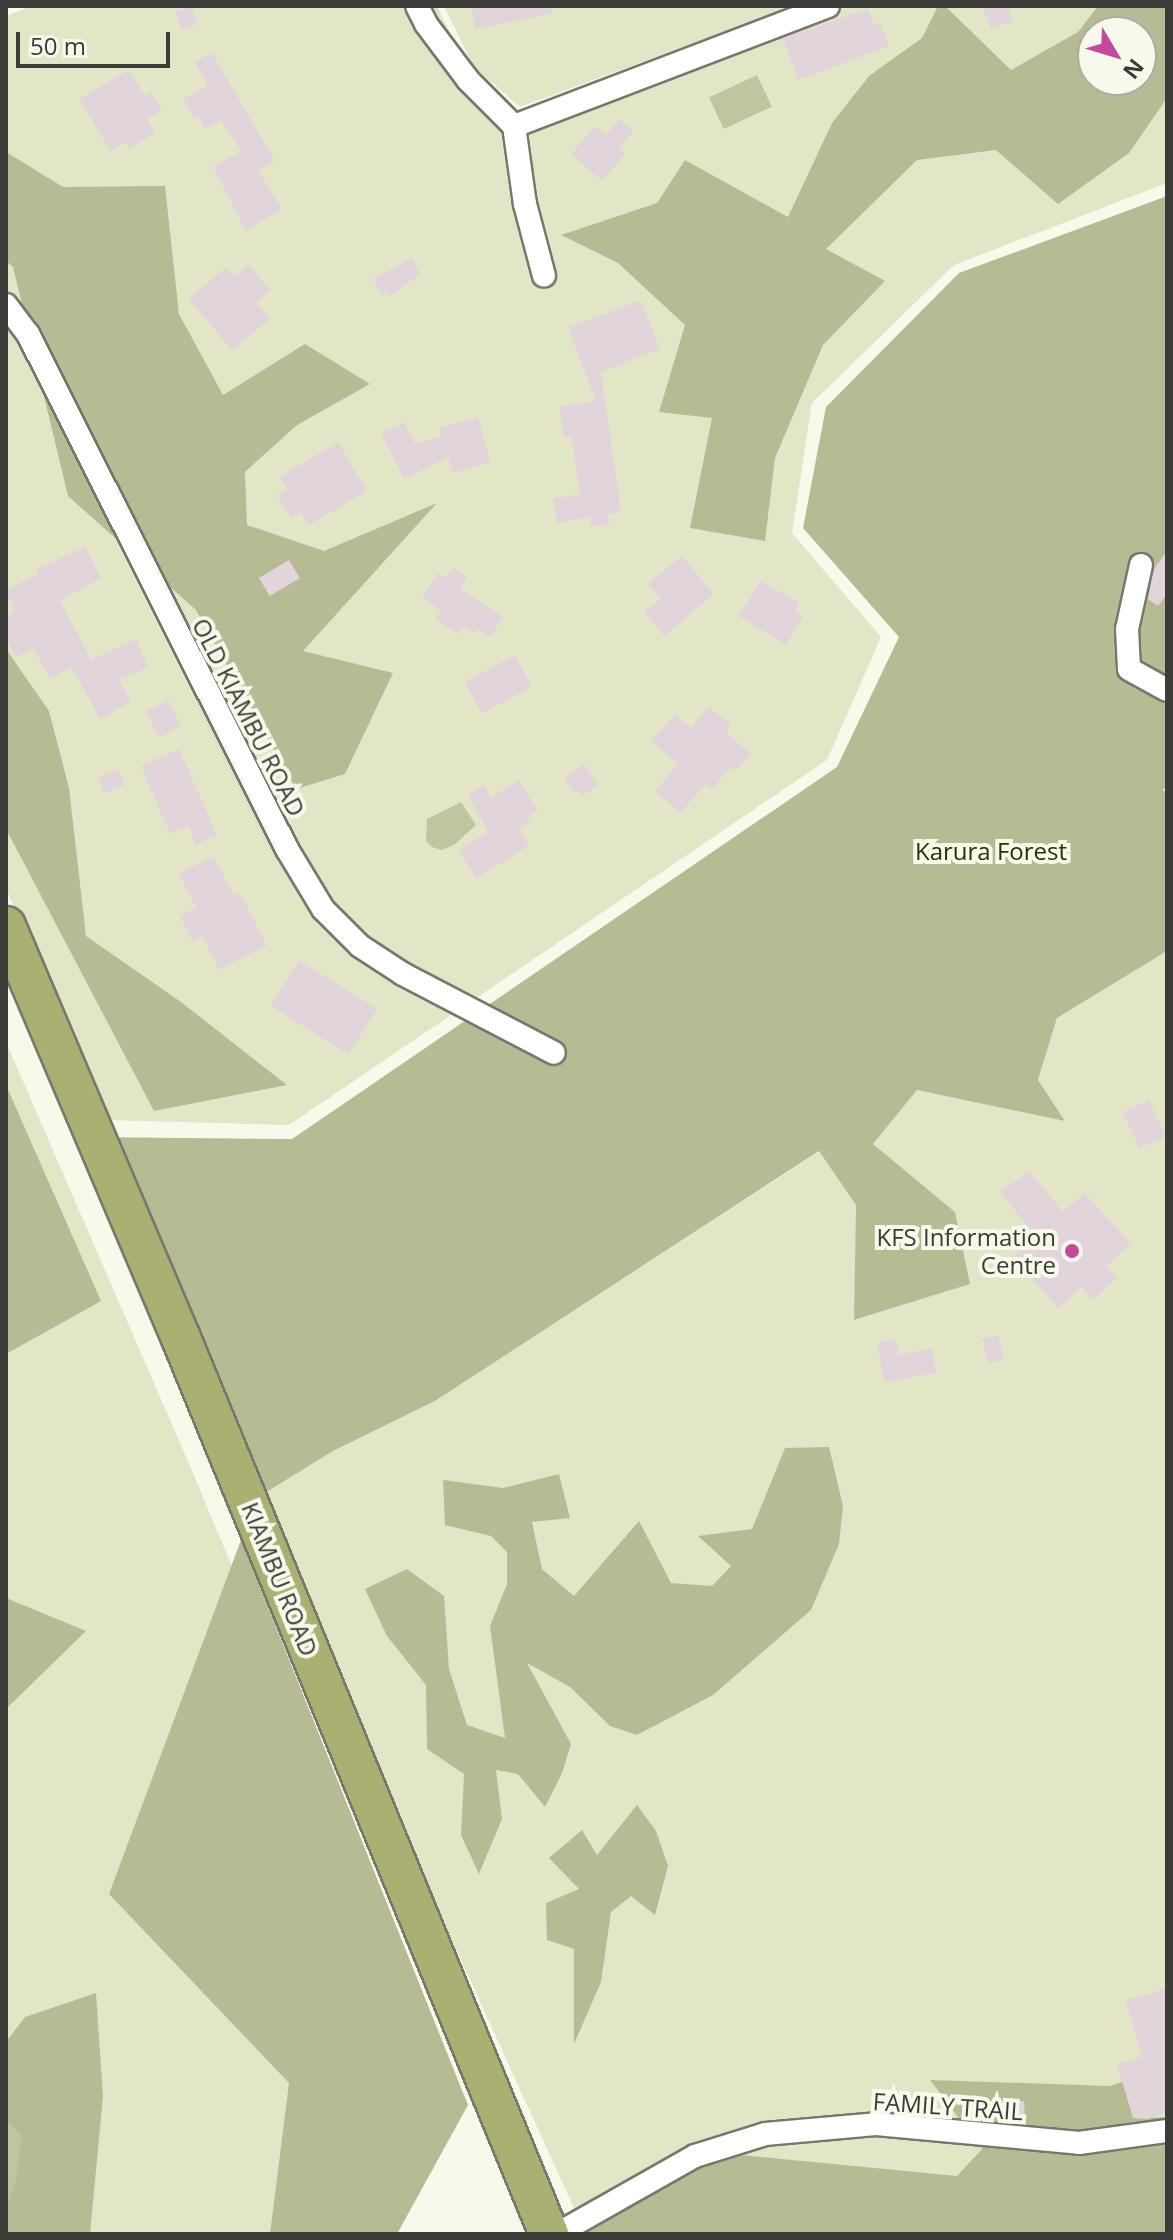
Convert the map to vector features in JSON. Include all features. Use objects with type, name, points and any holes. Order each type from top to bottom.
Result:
[{"type":"highway","name":"KIAMBU ROAD","points":[[6,926],[181,1338],[549,2234]]},
{"type":"street","points":[[417,6],[426,24],[468,80],[514,126],[525,204],[544,276]]},
{"type":"street","points":[[514,126],[828,6]]},
{"type":"street","name":"OLD KIAMBU ROAD","points":[[6,305],[28,334],[287,849],[323,909],[360,946],[403,974],[554,1053]]},
{"type":"street","points":[[1141,565],[1127,629],[1129,669],[1167,690]]},
{"type":"street","name":"FAMILY TRAIL","points":[[557,2234],[695,2156],[765,2134],[876,2124],[1079,2143],[1167,2131]]},
{"type":"shaded area","points":[[32,6],[437,6],[469,71],[512,109],[524,112],[806,6],[1167,6],[1167,183],[954,265],[812,403],[792,533],[881,637],[827,760],[289,1125],[103,1120],[6,888],[6,16]]},
{"type":"shaded area","points":[[444,6],[793,6],[520,107],[474,67]]},
{"type":"shaded area","points":[[757,75],[772,107],[724,129],[709,97]]},
{"type":"shaded area","points":[[461,802],[476,825],[454,845],[442,850],[432,847],[426,841],[427,819]]},
{"type":"shaded area","points":[[1167,951],[1167,2117],[1138,2118],[1135,2077],[1110,2086],[931,2081],[982,2149],[957,2177],[710,2152],[578,2217],[252,1501],[333,1451],[435,1401],[820,1151],[856,1205],[855,1320],[969,1284],[955,1212],[872,1144],[917,1090],[1064,1120],[1038,1080],[1057,1018]]},
{"type":"shaded area","points":[[6,1042],[190,1466],[453,2095],[391,2234],[6,2234]]},
{"type":"shaded area","points":[[6,2119],[22,2137],[15,2183],[6,2207]]},
{"type":"green space","points":[[938,6],[945,6],[1011,70],[1077,33],[1077,96],[1157,96],[1157,16],[1090,16],[1098,6],[1167,6],[1167,98],[1129,153],[1058,204],[996,150],[917,160],[826,249],[885,281],[823,345],[775,458],[765,541],[690,528],[712,418],[659,412],[685,325],[618,263],[561,235],[657,203],[685,160],[788,217],[832,123],[869,76],[922,38]]},
{"type":"green space","points":[[6,152],[63,187],[165,186],[179,314],[223,395],[305,344],[370,384],[297,425],[245,472],[247,525],[324,551],[437,503],[303,651],[393,673],[345,774],[296,789],[196,610],[68,496],[13,267],[6,261]]},
{"type":"green space","name":"Karura Forest","points":[[1167,196],[1167,788],[1163,789],[1167,795],[1167,951],[1057,1018],[1038,1080],[1065,1121],[917,1090],[873,1144],[955,1212],[970,1284],[854,1320],[856,1205],[819,1151],[435,1401],[333,1451],[252,1501],[86,1137],[292,1139],[837,767],[899,637],[803,528],[826,407],[959,273]]},
{"type":"green space","points":[[6,649],[49,711],[69,788],[86,936],[181,1002],[287,1085],[154,1111],[6,829]]},
{"type":"green space","points":[[6,1085],[101,1301],[6,1354]]},
{"type":"green space","points":[[829,1447],[843,1506],[839,1544],[811,1610],[713,1695],[637,1735],[610,1726],[570,1687],[527,1663],[571,1744],[562,1773],[545,1807],[518,1774],[496,1770],[502,1819],[479,1874],[461,1835],[464,1774],[427,1749],[426,1685],[387,1636],[365,1589],[407,1569],[444,1596],[449,1669],[467,1725],[505,1738],[490,1626],[507,1584],[507,1552],[491,1536],[445,1525],[443,1480],[503,1488],[559,1474],[570,1518],[532,1522],[542,1569],[574,1596],[639,1521],[671,1583],[712,1586],[731,1566],[698,1536],[752,1529],[785,1448]]},
{"type":"green space","points":[[241,1540],[468,2105],[397,2234],[270,2234],[289,2083],[109,1894]]},
{"type":"green space","points":[[6,1598],[86,1631],[6,1709]]},
{"type":"green space","points":[[637,1805],[656,1831],[668,1866],[655,1915],[631,1896],[611,1912],[601,1982],[574,2044],[574,1949],[547,1940],[546,1903],[579,1889],[549,1858],[582,1830],[597,1855]]},
{"type":"green space","points":[[96,1993],[103,2096],[90,2234],[6,2234],[6,2042],[25,2017]]},
{"type":"green space","points":[[1135,2077],[1138,2118],[1167,2117],[1167,2234],[586,2234],[578,2217],[710,2152],[957,2176],[982,2149],[930,2080],[1110,2086]]},
{"type":"building","points":[[191,6],[198,24],[182,30],[175,12]]},
{"type":"building","points":[[471,6],[551,6],[552,14],[475,29]]},
{"type":"building","points":[[982,6],[1008,6],[1013,21],[991,29]]},
{"type":"building","points":[[868,9],[874,25],[880,23],[889,46],[798,80],[783,38]]},
{"type":"building","points":[[212,53],[275,161],[258,170],[282,209],[246,231],[213,167],[241,151],[221,120],[205,129],[199,116],[194,119],[183,99],[208,86],[195,62]]},
{"type":"building","points":[[129,70],[145,96],[151,92],[162,110],[147,119],[155,133],[129,149],[126,142],[111,151],[79,99]]},
{"type":"building","points":[[620,119],[634,131],[619,148],[626,153],[602,181],[571,154],[595,126],[606,135]]},
{"type":"building","points":[[412,258],[420,274],[390,296],[387,291],[382,295],[373,279]]},
{"type":"building","points":[[249,265],[270,290],[256,302],[270,319],[232,350],[189,299],[226,267],[235,277]]},
{"type":"building","points":[[641,300],[660,349],[601,372],[621,512],[608,514],[610,524],[591,527],[590,517],[557,523],[553,499],[580,494],[571,436],[564,437],[559,407],[596,401],[568,328]]},
{"type":"building","points":[[478,417],[490,462],[453,473],[448,457],[404,479],[381,433],[404,422],[415,444],[442,436],[440,428]]},
{"type":"building","points":[[338,442],[367,491],[309,525],[301,512],[291,518],[277,495],[287,489],[279,477]]},
{"type":"building","points":[[85,547],[101,578],[60,600],[91,660],[136,639],[148,667],[119,680],[131,702],[100,719],[72,667],[50,679],[33,648],[16,657],[6,638],[6,617],[15,612],[6,590],[39,573],[37,569]]},
{"type":"building","points":[[1167,551],[1167,594],[1158,606],[1148,599],[1154,569]]},
{"type":"building","points":[[682,556],[714,594],[664,636],[644,612],[661,599],[648,584]]},
{"type":"building","points":[[289,560],[300,578],[270,596],[259,578]]},
{"type":"building","points":[[453,567],[467,577],[460,588],[503,617],[490,637],[478,629],[475,634],[464,626],[458,634],[435,619],[441,611],[422,597],[438,573],[445,578]]},
{"type":"building","points":[[760,581],[800,603],[795,611],[803,617],[786,645],[739,616]]},
{"type":"building","points":[[515,655],[532,687],[482,714],[465,682]]},
{"type":"building","points":[[168,700],[181,726],[159,737],[146,711]]},
{"type":"building","points":[[709,707],[731,725],[726,732],[751,754],[736,771],[731,767],[712,789],[706,784],[680,813],[655,791],[678,764],[651,741],[675,714],[691,728]]},
{"type":"building","points":[[179,749],[217,835],[196,845],[188,826],[170,834],[141,766]]},
{"type":"building","points":[[584,764],[598,785],[582,796],[579,790],[574,793],[564,778]]},
{"type":"building","points":[[118,769],[125,785],[105,793],[98,778]]},
{"type":"building","points":[[519,780],[538,811],[527,817],[531,822],[519,829],[529,846],[476,878],[459,850],[488,832],[468,795],[484,785],[491,798]]},
{"type":"building","points":[[214,856],[234,896],[240,893],[267,946],[219,970],[202,936],[192,941],[180,916],[196,907],[179,874]]},
{"type":"building","points":[[299,960],[377,1009],[348,1055],[270,1006]]},
{"type":"building","points":[[1149,1100],[1166,1136],[1140,1149],[1123,1112]]},
{"type":"building","name":"KFS Information Centre","points":[[1029,1171],[1063,1212],[1085,1193],[1131,1244],[1106,1266],[1117,1278],[1093,1300],[1082,1287],[1058,1308],[1013,1257],[1036,1237],[1000,1192]]},
{"type":"building","points":[[998,1335],[1004,1359],[989,1363],[982,1339]]},
{"type":"building","points":[[896,1339],[899,1355],[932,1348],[936,1373],[884,1382],[877,1343]]},
{"type":"building","points":[[1167,1988],[1167,2112],[1147,2119],[1133,2118],[1117,2064],[1142,2057],[1126,2000]]},
{"type":"building","points":[[1024,2101],[1025,2120],[1002,2121],[1001,2102]]},
{"type":"place","name":"KFS Information Centre","points":[[1072,1251]]}]
